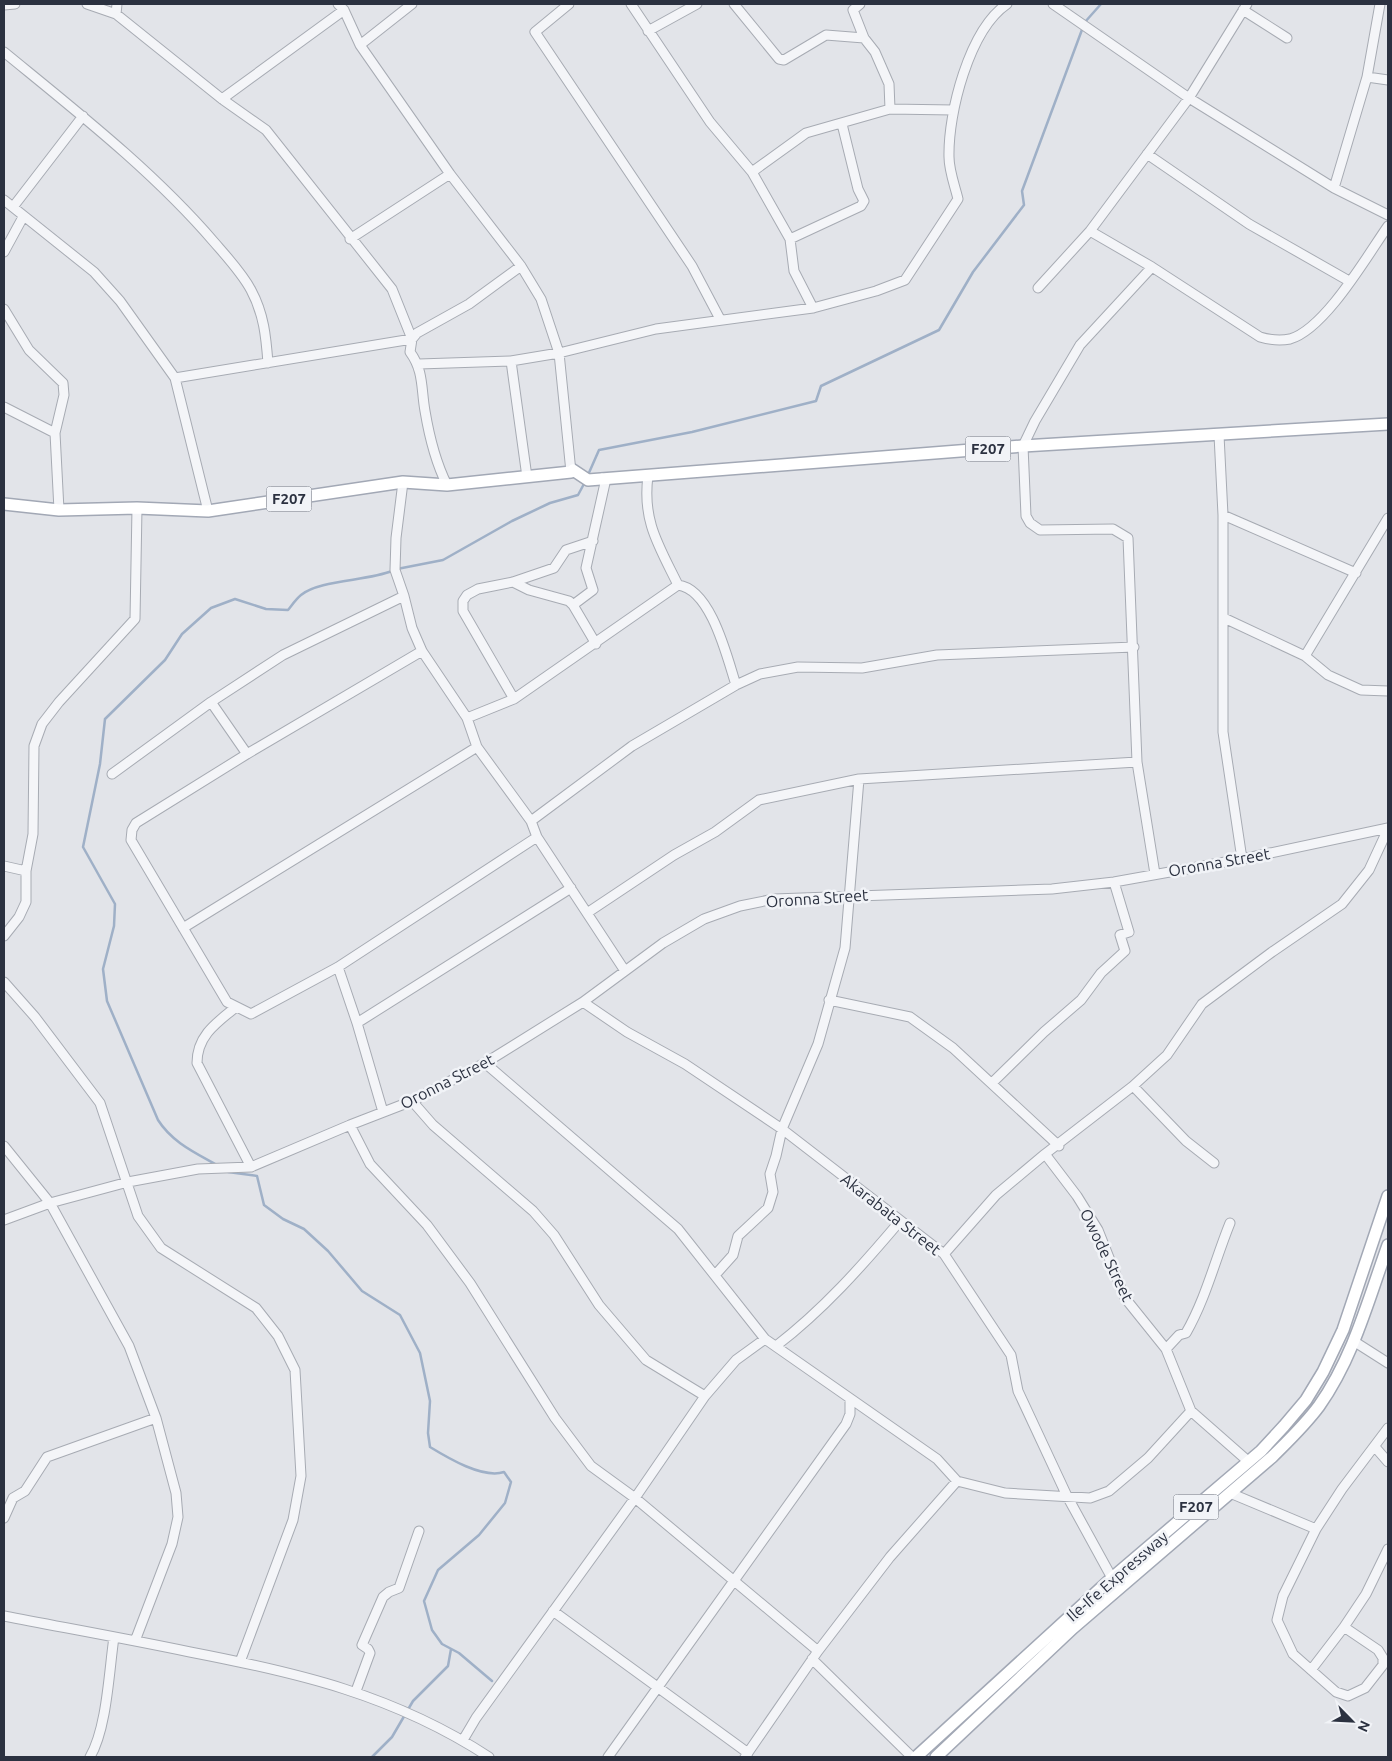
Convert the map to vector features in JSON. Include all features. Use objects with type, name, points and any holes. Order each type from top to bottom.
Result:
[{"type":"main road","name":"F207","points":[[4,504],[59,510],[137,508],[208,511],[402,482],[448,485],[572,471],[588,480],[1023,446],[1388,424]]},
{"type":"main road","name":"Ile-Ife Expressway","points":[[916,1757],[1112,1578],[1248,1462],[1284,1426],[1306,1400],[1323,1372],[1343,1330],[1388,1196]]},
{"type":"main road","name":"Ile-Ife Expressway","points":[[936,1757],[1074,1628],[1272,1457],[1318,1408],[1338,1377],[1355,1342],[1388,1245]]},
{"type":"street","points":[[4,5],[15,4]]},
{"type":"street","points":[[87,4],[116,14],[222,99],[266,130],[350,239],[392,289],[412,339],[410,352],[419,364],[425,412],[438,466],[448,485]]},
{"type":"street","points":[[116,14],[117,4]]},
{"type":"street","points":[[360,45],[412,4]]},
{"type":"street","points":[[569,4],[534,32],[692,266],[720,319]]},
{"type":"street","points":[[631,4],[710,122],[752,172],[790,239],[794,271],[812,308]]},
{"type":"street","points":[[648,31],[697,4]]},
{"type":"street","points":[[734,4],[779,59],[784,60],[826,35],[864,38]]},
{"type":"street","points":[[419,364],[511,361],[559,353],[656,329],[812,308],[876,291],[905,280],[958,199],[949,159],[953,110],[974,50],[988,24],[1008,4]]},
{"type":"street","points":[[1054,4],[1068,10],[1099,37],[1189,98],[1334,188],[1388,215]]},
{"type":"street","points":[[1334,188],[1367,76],[1380,4]]},
{"type":"street","points":[[854,6],[864,38],[875,52],[889,84],[890,109]]},
{"type":"street","points":[[222,99],[341,7],[360,45],[450,174],[521,266],[541,299],[559,353],[572,471]]},
{"type":"street","points":[[1038,288],[1090,231],[1189,98],[1245,7],[1287,38]]},
{"type":"street","points":[[4,52],[83,116],[184,209],[228,258],[251,290],[265,325],[268,363]]},
{"type":"street","points":[[1367,76],[1388,80]]},
{"type":"street","points":[[752,172],[806,133],[890,109],[953,110]]},
{"type":"street","points":[[13,208],[83,116]]},
{"type":"street","points":[[790,239],[861,206],[864,202],[858,189],[842,124]]},
{"type":"street","points":[[1147,154],[1249,224],[1349,281]]},
{"type":"street","points":[[350,239],[450,174]]},
{"type":"street","points":[[4,200],[94,272],[120,301],[175,378],[208,511]]},
{"type":"street","points":[[4,252],[23,217]]},
{"type":"street","points":[[1090,231],[1152,267],[1260,337],[1277,340],[1291,338],[1313,327],[1324,316],[1388,226]]},
{"type":"street","points":[[175,378],[412,339],[417,333],[468,304],[521,266]]},
{"type":"street","points":[[1152,267],[1080,345],[1035,421],[1023,446],[1026,516],[1030,523],[1040,530],[1113,529],[1128,538],[1134,647],[1137,762],[1155,874]]},
{"type":"street","points":[[4,309],[29,350],[63,383],[64,395],[55,433],[59,510]]},
{"type":"street","points":[[511,361],[528,477]]},
{"type":"street","points":[[4,407],[55,433]]},
{"type":"street","points":[[1219,435],[1223,515],[1223,732],[1242,859]]},
{"type":"street","points":[[648,476],[646,493],[650,527],[678,585]]},
{"type":"street","points":[[573,605],[593,590],[586,568],[605,483],[602,478]]},
{"type":"street","points":[[402,482],[395,570],[412,628],[422,651],[467,718],[477,747],[531,821],[537,837],[625,971]]},
{"type":"street","points":[[4,936],[19,917],[26,902],[26,871],[33,834],[34,746],[42,724],[59,702],[135,619],[137,508]]},
{"type":"street","points":[[1223,515],[1356,573]]},
{"type":"street","points":[[1305,656],[1388,518]]},
{"type":"street","points":[[514,699],[463,611],[467,595],[478,589],[513,582],[554,568],[566,550],[592,541]]},
{"type":"street","points":[[513,582],[528,590],[561,598],[573,605],[596,644]]},
{"type":"street","points":[[467,718],[514,699],[596,644],[678,585],[686,586],[694,592],[717,626],[736,685]]},
{"type":"street","points":[[112,774],[211,702],[283,655],[404,596]]},
{"type":"street","points":[[1224,618],[1305,656],[1328,675],[1361,690],[1388,691]]},
{"type":"street","points":[[531,821],[632,746],[736,685],[760,674],[798,668],[862,668],[937,655],[1134,647]]},
{"type":"street","points":[[422,651],[247,754],[136,823],[132,830],[131,840],[227,1002],[251,1014],[338,967],[537,837]]},
{"type":"street","points":[[211,702],[247,754]]},
{"type":"street","points":[[182,928],[477,747]]},
{"type":"street","points":[[587,913],[674,855],[716,832],[759,800],[859,779],[1137,762]]},
{"type":"street","points":[[716,1274],[733,1256],[738,1236],[768,1208],[773,1192],[770,1174],[782,1129],[818,1044],[845,948],[851,895],[859,779]]},
{"type":"street","points":[[944,1254],[996,1196],[1045,1154],[1059,1146],[1132,1086],[1167,1055],[1202,1004],[1272,952],[1342,904],[1369,870],[1388,829]]},
{"type":"street","name":"Oronna Street","points":[[250,1168],[350,1125],[412,1102],[485,1063],[584,1002],[663,943],[704,919],[731,909],[774,898],[1052,889],[1114,882],[1242,859],[1388,829]]},
{"type":"street","points":[[4,866],[26,871]]},
{"type":"street","points":[[992,1083],[1044,1032],[1081,1000],[1101,974],[1125,951],[1120,935],[1129,932],[1114,882]]},
{"type":"street","points":[[357,1023],[570,888]]},
{"type":"street","points":[[338,967],[357,1023],[383,1112]]},
{"type":"street","points":[[4,982],[34,1017],[100,1103],[138,1216],[160,1248],[256,1308],[278,1336],[295,1370],[301,1476],[294,1520],[240,1662]]},
{"type":"street","points":[[829,1000],[910,1017],[953,1048],[1059,1146]]},
{"type":"street","name":"Akarabata Street","points":[[584,1002],[627,1032],[685,1064],[782,1129],[944,1254],[1011,1354],[1018,1391],[1067,1496],[1112,1578]]},
{"type":"street","points":[[4,1220],[50,1203],[128,1182],[198,1169],[250,1168],[197,1063],[197,1052],[205,1034],[236,1007]]},
{"type":"street","points":[[485,1063],[678,1229],[716,1274],[765,1339],[937,1459],[957,1481],[1005,1493],[1090,1498],[1109,1491],[1148,1458],[1191,1411]]},
{"type":"street","points":[[1132,1086],[1186,1141],[1214,1163]]},
{"type":"street","points":[[412,1102],[433,1125],[533,1211],[554,1235],[599,1305],[646,1360],[705,1396]]},
{"type":"street","points":[[350,1125],[370,1164],[427,1226],[470,1283],[555,1418],[591,1466],[635,1498],[818,1651]]},
{"type":"street","points":[[4,1146],[50,1203],[130,1346],[156,1418],[176,1493],[178,1517],[172,1544],[136,1641]]},
{"type":"street","name":"Owode Street","points":[[1045,1154],[1077,1196],[1098,1230],[1126,1298],[1166,1349],[1191,1411],[1248,1462]]},
{"type":"street","points":[[776,1346],[803,1325],[830,1299],[900,1221]]},
{"type":"street","points":[[1166,1349],[1179,1335],[1186,1333],[1200,1309],[1209,1275],[1230,1223]]},
{"type":"street","points":[[463,1740],[476,1718],[635,1498],[705,1396],[736,1360],[765,1339]]},
{"type":"street","points":[[1355,1342],[1388,1363]]},
{"type":"street","points":[[608,1757],[846,1424],[850,1414],[850,1400]]},
{"type":"street","points":[[4,1518],[13,1498],[25,1491],[47,1457],[156,1418]]},
{"type":"street","points":[[1344,1627],[1378,1650],[1383,1658],[1383,1665],[1365,1688],[1348,1696],[1336,1692],[1293,1654],[1277,1620],[1282,1596],[1316,1529],[1342,1489],[1376,1447],[1388,1428]]},
{"type":"street","points":[[1376,1447],[1388,1462]]},
{"type":"street","points":[[553,1611],[658,1687],[747,1755],[812,1659],[890,1557],[957,1481]]},
{"type":"street","points":[[1230,1493],[1316,1529]]},
{"type":"street","points":[[356,1691],[370,1653],[368,1649],[362,1646],[383,1597],[399,1588],[419,1531]]},
{"type":"street","points":[[1311,1670],[1344,1627],[1366,1594],[1388,1548]]},
{"type":"street","points":[[4,1616],[297,1674],[356,1691],[426,1721],[463,1740],[488,1757]]},
{"type":"street","points":[[90,1757],[96,1747],[102,1723],[114,1637]]},
{"type":"street","points":[[812,1659],[912,1757]]},
{"type":"waterway","points":[[1085,22],[1101,4]]},
{"type":"waterway","points":[[588,475],[599,450],[692,432],[816,401],[821,386],[939,330],[973,272],[1024,205],[1022,191],[1083,27]]},
{"type":"waterway","points":[[397,569],[443,560],[512,521],[550,503],[578,495],[585,482]]},
{"type":"waterway","points":[[217,1165],[177,1140],[158,1120],[107,1001],[103,969],[114,926],[115,904],[83,847],[100,764],[105,719],[165,660],[182,634],[211,608],[235,599],[266,609],[288,610],[299,597],[319,586],[392,571]]},
{"type":"waterway","points":[[228,1172],[257,1176],[264,1205],[283,1219],[304,1229],[328,1251],[362,1291],[400,1315],[420,1353],[430,1401],[428,1433],[430,1447],[456,1462],[476,1470],[486,1473],[504,1472],[511,1482],[505,1503],[479,1535],[438,1570],[424,1601],[432,1630],[442,1644],[459,1653],[492,1681]]},
{"type":"waterway","points":[[372,1757],[392,1737],[413,1701],[448,1666],[451,1649]]}]
